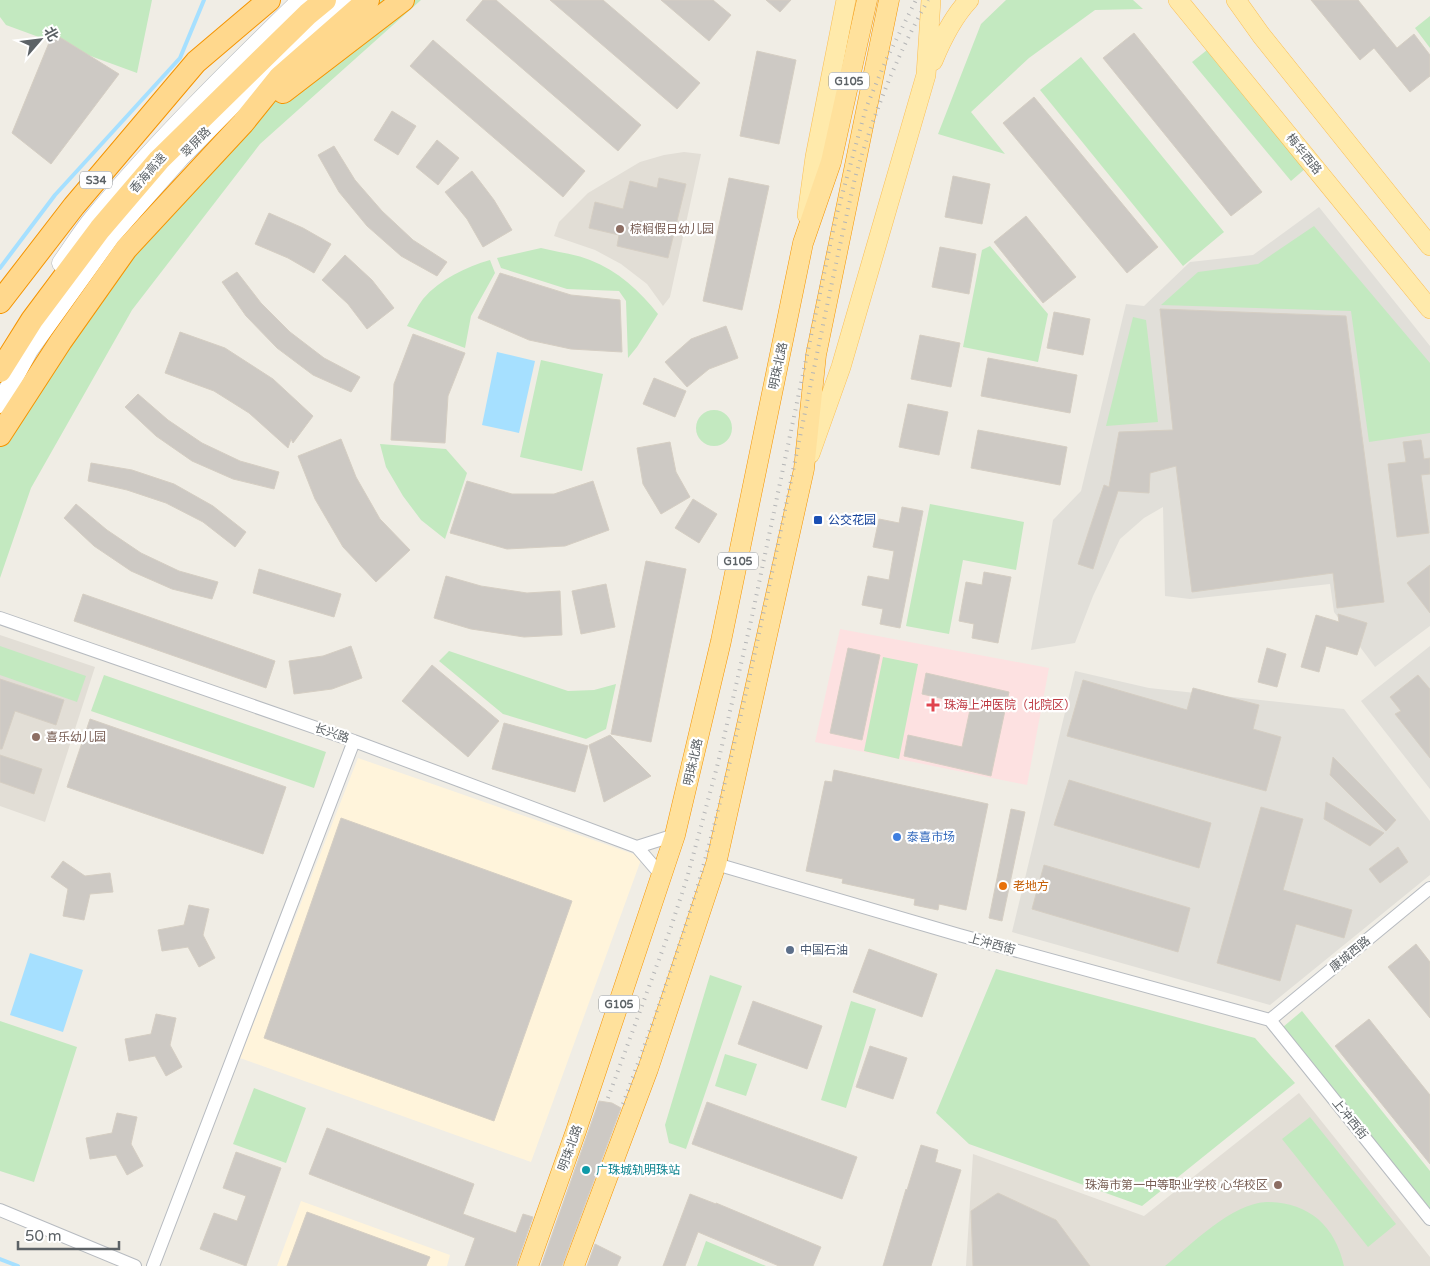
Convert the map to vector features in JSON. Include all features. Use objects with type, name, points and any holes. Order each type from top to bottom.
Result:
[{"type":"highway","points":[[196,62],[248,0]]},
{"type":"highway","name":"S34","points":[[0,302],[74,206],[196,62],[268,0]]},
{"type":"highway","name":"香海高速","points":[[0,371],[32,320],[100,229],[159,160],[308,14],[325,0]]},
{"type":"highway","points":[[0,435],[61,341],[126,249],[242,122],[280,77],[368,0]]},
{"type":"highway","points":[[242,122],[403,0]]},
{"type":"highway","name":"明珠北路","points":[[528,1266],[576,1131],[676,835],[721,641],[803,243],[831,162],[867,0]]},
{"type":"highway","name":"G105","points":[[574,1266],[648,1070],[716,864],[804,469],[816,355],[889,0]]},
{"type":"main road","name":"翠屏路","points":[[0,354],[93,218],[158,144],[234,65],[302,0]]},
{"type":"main road","name":"翠屏路","points":[[0,404],[29,350],[111,236],[180,158],[250,87],[349,0]]},
{"type":"main road","name":"明珠北路","points":[[803,243],[815,157],[846,0]]},
{"type":"main road","name":"G105","points":[[804,469],[841,367],[926,75],[931,0]]},
{"type":"main road","points":[[926,75],[943,37],[962,7],[969,0]]},
{"type":"main road","name":"梅华西路","points":[[1178,0],[1430,308]]},
{"type":"main road","points":[[1236,0],[1261,35],[1430,246]]},
{"type":"street","name":"长兴路","points":[[0,618],[354,741],[637,847],[662,876]]},
{"type":"street","points":[[153,1266],[354,741]]},
{"type":"street","points":[[637,847],[676,835]]},
{"type":"street","name":"上沖西街","points":[[716,864],[960,935],[1270,1020]]},
{"type":"street","name":"康城西路","points":[[1270,1020],[1430,888]]},
{"type":"street","name":"上冲西街","points":[[1270,1020],[1430,1219]]},
{"type":"street","points":[[0,1210],[135,1266]]},
{"type":"shaded area","name":"棕榈假日幼儿园","points":[[684,152],[701,154],[670,297],[663,306],[647,284],[621,264],[595,250],[554,236],[559,222],[588,193],[640,162],[664,155]]},
{"type":"shaded area","points":[[1319,207],[1430,346],[1430,626],[1375,667],[1334,612],[1330,584],[1190,599],[1165,596],[1163,507],[1144,518],[1120,539],[1093,596],[1075,643],[1031,650],[1053,520],[1081,491],[1126,304],[1144,306],[1190,262],[1253,255]]},
{"type":"shaded area","name":"珠海上冲医院（北院区）","points":[[840,629],[1049,668],[1027,785],[815,742]]},
{"type":"shaded area","name":"喜乐幼儿园","points":[[0,635],[95,667],[45,822],[0,806]]},
{"type":"shaded area","points":[[1430,646],[1430,789],[1361,701]]},
{"type":"shaded area","points":[[1075,671],[1149,688],[1344,709],[1430,821],[1430,875],[1270,1005],[1012,932]]},
{"type":"shaded area","points":[[358,758],[642,857],[531,1162],[240,1058]]},
{"type":"shaded area","name":"珠海市第一中等职业学校 心华校区","points":[[1299,1093],[1430,1257],[1430,1266],[966,1266],[973,1154],[1144,1216]]},
{"type":"shaded area","points":[[301,1201],[450,1255],[447,1266],[277,1266]]},
{"type":"green space","points":[[0,0],[152,0],[137,73],[6,25],[0,17]]},
{"type":"green space","points":[[373,0],[421,0],[260,144],[132,310],[31,488],[0,578],[0,434],[119,252]]},
{"type":"green space","points":[[1006,0],[1133,0],[1143,9],[1095,10],[1029,58],[971,112],[1005,154],[938,134],[981,24]]},
{"type":"green space","points":[[1430,16],[1430,48],[1415,28]]},
{"type":"green space","points":[[1207,50],[1306,168],[1291,181],[1192,62]]},
{"type":"green space","points":[[1081,57],[1224,232],[1183,266],[1040,90]]},
{"type":"green space","points":[[1314,226],[1430,363],[1430,433],[1369,442],[1351,311],[1161,305],[1198,272],[1258,264]]},
{"type":"green space","points":[[990,246],[1048,314],[1038,362],[963,347],[982,250]]},
{"type":"green space","points":[[541,248],[584,258],[610,270],[644,297],[658,314],[628,358],[626,301],[619,291],[567,289],[501,268],[497,258]]},
{"type":"green space","points":[[490,260],[495,273],[471,316],[465,348],[407,326],[423,299],[437,285],[463,270]]},
{"type":"green space","points":[[1133,317],[1146,320],[1158,422],[1106,426]]},
{"type":"green space","points":[[541,360],[603,374],[582,471],[520,457]]},
{"type":"green space","points":[[714,410],[721,411],[727,415],[731,421],[731,435],[727,441],[721,445],[714,446],[707,445],[701,441],[697,435],[696,428],[697,421],[701,415],[707,411]]},
{"type":"green space","points":[[380,444],[446,449],[467,473],[445,539],[421,520],[403,496],[386,467]]},
{"type":"green space","points":[[930,504],[1024,522],[1016,570],[963,560],[949,634],[906,626]]},
{"type":"green space","points":[[0,646],[86,676],[77,702],[0,675]]},
{"type":"green space","points":[[449,651],[568,691],[594,690],[616,684],[606,729],[586,739],[503,714],[439,661]]},
{"type":"green space","points":[[883,657],[918,664],[899,759],[864,751]]},
{"type":"green space","points":[[104,675],[326,752],[314,788],[91,711]]},
{"type":"green space","points":[[996,969],[1255,1038],[1295,1083],[1142,1206],[969,1144],[936,1113]]},
{"type":"green space","points":[[710,975],[742,986],[686,1149],[669,1143],[665,1125]]},
{"type":"green space","points":[[851,1001],[876,1009],[846,1108],[821,1100]]},
{"type":"green space","points":[[1302,1011],[1430,1171],[1430,1210],[1283,1027]]},
{"type":"green space","points":[[0,1021],[77,1047],[34,1182],[0,1171]]},
{"type":"green space","points":[[725,1054],[757,1064],[746,1096],[715,1086]]},
{"type":"green space","points":[[254,1088],[306,1108],[286,1163],[233,1144]]},
{"type":"green space","points":[[1310,1117],[1396,1224],[1368,1247],[1282,1139]]},
{"type":"green space","points":[[1266,1202],[1295,1206],[1307,1211],[1317,1219],[1334,1239],[1344,1266],[1165,1266],[1226,1217],[1253,1204]]},
{"type":"green space","points":[[706,1241],[766,1266],[697,1266]]},
{"type":"water","points":[[497,352],[535,361],[519,433],[482,425]]},
{"type":"water","points":[[30,953],[83,970],[63,1032],[10,1015]]},
{"type":"building","points":[[483,0],[496,0],[641,125],[618,151],[466,20]]},
{"type":"building","points":[[550,0],[603,0],[700,83],[677,109]]},
{"type":"building","points":[[661,0],[713,0],[731,15],[709,41]]},
{"type":"building","points":[[766,0],[791,0],[780,12]]},
{"type":"building","points":[[1311,0],[1358,0],[1397,48],[1414,34],[1430,55],[1430,76],[1410,92],[1374,48],[1360,60]]},
{"type":"building","points":[[53,33],[119,74],[51,164],[12,133]]},
{"type":"building","points":[[1134,33],[1262,192],[1231,216],[1103,58]]},
{"type":"building","points":[[433,40],[585,171],[563,197],[410,66]]},
{"type":"building","points":[[757,51],[796,60],[779,144],[740,136]]},
{"type":"building","points":[[1034,97],[1158,247],[1127,273],[1003,123]]},
{"type":"building","points":[[392,111],[416,126],[398,155],[374,140]]},
{"type":"building","points":[[437,140],[459,158],[438,185],[416,167]]},
{"type":"building","points":[[334,146],[355,180],[382,211],[413,240],[447,262],[437,276],[401,256],[367,226],[339,192],[318,155]]},
{"type":"building","points":[[472,171],[494,200],[512,230],[483,247],[467,219],[445,192]]},
{"type":"building","points":[[953,176],[990,184],[982,224],[945,217]]},
{"type":"building","points":[[659,178],[686,184],[668,258],[617,246],[619,235],[589,228],[595,202],[623,209],[630,181],[657,188]]},
{"type":"building","points":[[729,178],[769,186],[742,310],[703,301]]},
{"type":"building","points":[[269,213],[303,228],[331,244],[314,273],[288,258],[255,244]]},
{"type":"building","points":[[1026,216],[1076,277],[1043,303],[994,242]]},
{"type":"building","points":[[940,247],[976,254],[969,294],[932,287]]},
{"type":"building","points":[[345,255],[372,280],[394,308],[367,329],[348,304],[322,280]]},
{"type":"building","points":[[237,272],[261,303],[290,332],[324,358],[360,377],[351,392],[313,375],[277,348],[246,316],[222,282]]},
{"type":"building","points":[[500,273],[571,295],[620,300],[622,352],[571,349],[529,340],[478,318]]},
{"type":"building","points":[[1160,309],[1346,316],[1384,602],[1337,608],[1333,573],[1192,592],[1176,466],[1150,473],[1149,493],[1118,491],[1093,569],[1078,564],[1104,485],[1109,487],[1119,432],[1173,430]]},
{"type":"building","points":[[1054,312],[1090,319],[1083,355],[1047,348]]},
{"type":"building","points":[[726,326],[738,358],[709,369],[687,387],[665,362],[691,339]]},
{"type":"building","points":[[180,332],[225,348],[273,379],[313,416],[293,443],[291,439],[288,448],[249,413],[214,391],[165,373]]},
{"type":"building","points":[[413,334],[465,353],[448,396],[445,443],[391,440],[394,384]]},
{"type":"building","points":[[920,335],[960,343],[951,387],[911,379]]},
{"type":"building","points":[[988,358],[1077,375],[1070,413],[981,396]]},
{"type":"building","points":[[654,378],[686,391],[675,417],[643,404]]},
{"type":"building","points":[[138,394],[168,420],[202,443],[240,461],[279,472],[274,489],[233,479],[192,461],[156,436],[125,407]]},
{"type":"building","points":[[908,404],[948,412],[939,455],[899,447]]},
{"type":"building","points":[[978,430],[1067,447],[1060,485],[971,468]]},
{"type":"building","points":[[341,439],[356,477],[380,519],[410,550],[376,582],[343,547],[315,499],[298,456]]},
{"type":"building","points":[[1421,440],[1424,459],[1430,458],[1430,474],[1421,475],[1429,533],[1397,537],[1388,464],[1406,462],[1403,442]]},
{"type":"building","points":[[670,442],[676,472],[690,497],[661,514],[643,484],[637,448]]},
{"type":"building","points":[[91,463],[132,470],[174,484],[213,506],[246,532],[235,547],[203,522],[166,503],[127,490],[88,481]]},
{"type":"building","points":[[467,481],[512,494],[554,494],[593,481],[609,530],[565,546],[507,549],[450,533]]},
{"type":"building","points":[[693,499],[717,514],[699,543],[675,528]]},
{"type":"building","points":[[76,504],[107,530],[141,553],[179,571],[218,582],[212,599],[172,589],[131,571],[94,546],[64,518]]},
{"type":"building","points":[[902,507],[923,511],[900,628],[880,624],[883,609],[862,605],[868,576],[889,580],[894,551],[873,547],[879,519],[899,523]]},
{"type":"building","points":[[646,561],[686,569],[651,742],[611,734]]},
{"type":"building","points":[[1430,565],[1430,613],[1407,583]]},
{"type":"building","points":[[259,569],[341,594],[334,617],[253,593]]},
{"type":"building","points":[[984,572],[1011,577],[998,643],[972,638],[974,624],[959,621],[966,582],[982,585]]},
{"type":"building","points":[[446,576],[481,586],[527,593],[560,591],[562,635],[524,637],[471,629],[434,618]]},
{"type":"building","points":[[606,584],[615,627],[581,634],[572,591]]},
{"type":"building","points":[[83,594],[275,661],[266,688],[74,621]]},
{"type":"building","points":[[1338,614],[1367,623],[1357,655],[1326,646],[1319,672],[1301,667],[1316,615],[1339,622]]},
{"type":"building","points":[[351,646],[362,678],[332,689],[294,694],[289,661],[323,656]]},
{"type":"building","points":[[848,648],[880,655],[862,740],[830,733]]},
{"type":"building","points":[[1267,648],[1286,654],[1277,687],[1258,682]]},
{"type":"building","points":[[432,665],[499,721],[468,757],[402,701]]},
{"type":"building","points":[[926,673],[1009,692],[991,776],[904,756],[908,735],[962,747],[971,705],[922,694]]},
{"type":"building","points":[[1418,675],[1430,689],[1430,758],[1395,714],[1401,711],[1390,697]]},
{"type":"building","points":[[0,679],[64,700],[56,725],[15,711],[2,749],[0,749]]},
{"type":"building","points":[[1083,680],[1187,710],[1193,688],[1259,705],[1253,729],[1281,737],[1266,791],[1067,736]]},
{"type":"building","points":[[90,719],[286,787],[263,854],[67,787]]},
{"type":"building","points":[[504,723],[588,746],[575,792],[492,769]]},
{"type":"building","points":[[610,735],[651,776],[604,802],[589,745]]},
{"type":"building","points":[[0,755],[42,769],[34,794],[0,782]]},
{"type":"building","points":[[1333,757],[1396,820],[1386,831],[1330,775]]},
{"type":"building","name":"泰喜市场","points":[[834,770],[988,804],[966,910],[939,904],[938,910],[914,905],[915,899],[842,883],[843,879],[806,871],[825,781],[832,782]]},
{"type":"building","points":[[1069,780],[1211,823],[1199,868],[1054,825]]},
{"type":"building","points":[[1326,802],[1384,833],[1370,846],[1324,819]]},
{"type":"building","points":[[1261,807],[1303,819],[1283,890],[1352,910],[1344,938],[1296,924],[1280,981],[1217,963]]},
{"type":"building","points":[[1011,809],[1025,812],[1002,921],[989,918]]},
{"type":"building","points":[[341,818],[572,901],[494,1121],[264,1038]]},
{"type":"building","points":[[1398,847],[1408,862],[1380,883],[1369,869]]},
{"type":"building","points":[[63,861],[85,876],[110,873],[113,892],[90,894],[84,920],[63,916],[68,889],[51,877]]},
{"type":"building","points":[[1044,865],[1190,908],[1178,952],[1032,909]]},
{"type":"building","points":[[189,905],[209,909],[203,935],[215,958],[199,967],[188,947],[162,951],[158,930],[184,925]]},
{"type":"building","points":[[1416,944],[1430,962],[1430,1018],[1388,967]]},
{"type":"building","points":[[869,949],[937,974],[922,1017],[853,992]]},
{"type":"building","points":[[753,1001],[822,1026],[807,1069],[738,1044]]},
{"type":"building","points":[[156,1014],[176,1018],[170,1045],[182,1067],[166,1076],[155,1056],[129,1061],[125,1039],[151,1034]]},
{"type":"building","points":[[1369,1019],[1430,1095],[1430,1164],[1335,1046]]},
{"type":"building","points":[[870,1046],[907,1058],[893,1099],[856,1087]]},
{"type":"building","points":[[599,1101],[612,1103],[621,1108],[562,1266],[541,1266]]},
{"type":"building","points":[[707,1102],[857,1157],[842,1199],[692,1144]]},
{"type":"building","points":[[117,1113],[137,1117],[131,1144],[143,1166],[127,1175],[116,1155],[90,1159],[86,1138],[112,1133]]},
{"type":"building","points":[[327,1128],[474,1184],[463,1214],[516,1233],[523,1214],[533,1217],[516,1266],[465,1266],[475,1238],[309,1174]]},
{"type":"building","points":[[921,1145],[938,1150],[935,1162],[961,1170],[931,1266],[883,1266],[906,1189]]},
{"type":"building","points":[[236,1152],[281,1168],[246,1266],[200,1249],[214,1213],[237,1221],[246,1196],[223,1188]]},
{"type":"building","points":[[998,1193],[1056,1220],[1090,1266],[973,1266],[971,1211]]},
{"type":"building","points":[[690,1194],[821,1247],[813,1266],[779,1266],[698,1232],[685,1266],[663,1266]]},
{"type":"building","points":[[307,1212],[430,1257],[426,1266],[287,1266]]},
{"type":"building","points":[[595,1244],[621,1257],[617,1266],[587,1266]]},
{"type":"waterway","points":[[0,268],[55,195],[180,58],[204,0]]},
{"type":"waterway","points":[[0,1259],[18,1266]]},
{"type":"railway","points":[[608,1098],[671,927],[687,878],[717,767],[751,621],[836,217],[866,108],[886,60],[916,0]]},
{"type":"railway","points":[[623,1104],[679,945],[708,849],[729,766],[767,598],[855,178],[886,87],[916,21],[928,0]]},
{"type":"place","name":"棕榈假日幼儿园","points":[[620,229]]},
{"type":"place","name":"公交花园","points":[[818,520]]},
{"type":"place","name":"珠海上冲医院（北院区）","points":[[933,705]]},
{"type":"place","name":"喜乐幼儿园","points":[[36,737]]},
{"type":"place","name":"泰喜市场","points":[[897,837]]},
{"type":"place","name":"老地方","points":[[1003,886]]},
{"type":"place","name":"中国石油","points":[[790,950]]},
{"type":"place","name":"广珠城轨明珠站","points":[[586,1170]]},
{"type":"place","name":"珠海市第一中等职业学校 心华校区","points":[[1278,1185]]}]
